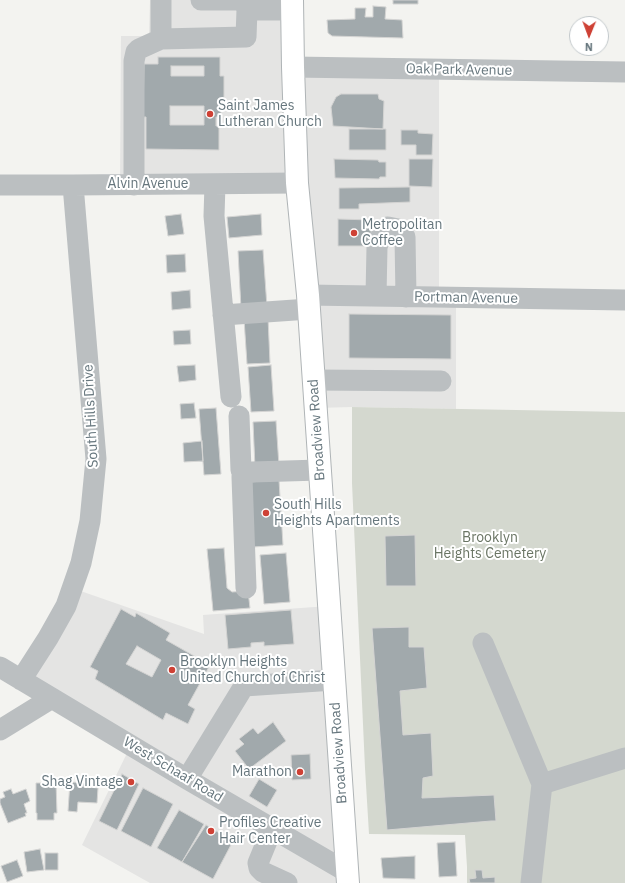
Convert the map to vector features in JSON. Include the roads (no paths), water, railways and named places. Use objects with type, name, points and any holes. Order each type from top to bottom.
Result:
[{"type":"main road","name":"Broadview Road","points":[[292,5],[297,183],[314,380],[347,877]]},
{"type":"street","points":[[161,0],[161,39]]},
{"type":"street","points":[[134,184],[134,61],[136,52],[161,39],[246,38],[247,10],[244,0],[201,0]]},
{"type":"street","points":[[247,10],[292,5]]},
{"type":"street","name":"Oak Park Avenue","points":[[293,67],[625,72]]},
{"type":"street","name":"Alvin Avenue","points":[[0,184],[73,185],[297,183]]},
{"type":"street","points":[[216,184],[214,216],[231,397]]},
{"type":"street","name":"South Hills Drive","points":[[21,680],[48,638],[66,606],[82,564],[90,521],[96,459],[73,185]]},
{"type":"street","points":[[376,296],[377,247],[381,236],[388,227],[398,229],[405,237],[406,297]]},
{"type":"street","name":"Portman Avenue","points":[[223,315],[308,302],[376,296],[625,300]]},
{"type":"street","points":[[314,380],[441,381]]},
{"type":"street","points":[[239,416],[241,470],[244,473]]},
{"type":"street","points":[[244,473],[320,470]]},
{"type":"street","points":[[244,473],[242,477],[246,588]]},
{"type":"street","points":[[482,643],[542,784],[531,883]]},
{"type":"street","name":"West Schaaf Road","points":[[0,667],[187,780],[272,829],[347,877]]},
{"type":"street","points":[[187,780],[244,686],[334,680]]},
{"type":"street","points":[[0,730],[52,698]]},
{"type":"street","points":[[542,784],[625,758]]},
{"type":"street","points":[[272,829],[258,863],[259,868],[263,872],[287,883]]},
{"type":"place","name":"Saint James Lutheran Church","points":[[210,114]]},
{"type":"place","name":"Metropolitan Coffee","points":[[354,233]]},
{"type":"place","name":"South Hills Heights Apartments","points":[[266,513]]},
{"type":"place","name":"Brooklyn Heights United Church of Christ","points":[[172,670]]},
{"type":"place","name":"Marathon","points":[[300,772]]},
{"type":"place","name":"Shag Vintage","points":[[131,782]]},
{"type":"place","name":"Profiles Creative Hair Center","points":[[211,831]]},
{"type":"park label","name":"Brooklyn Heights Cemetery","points":[[490,546]]}]
